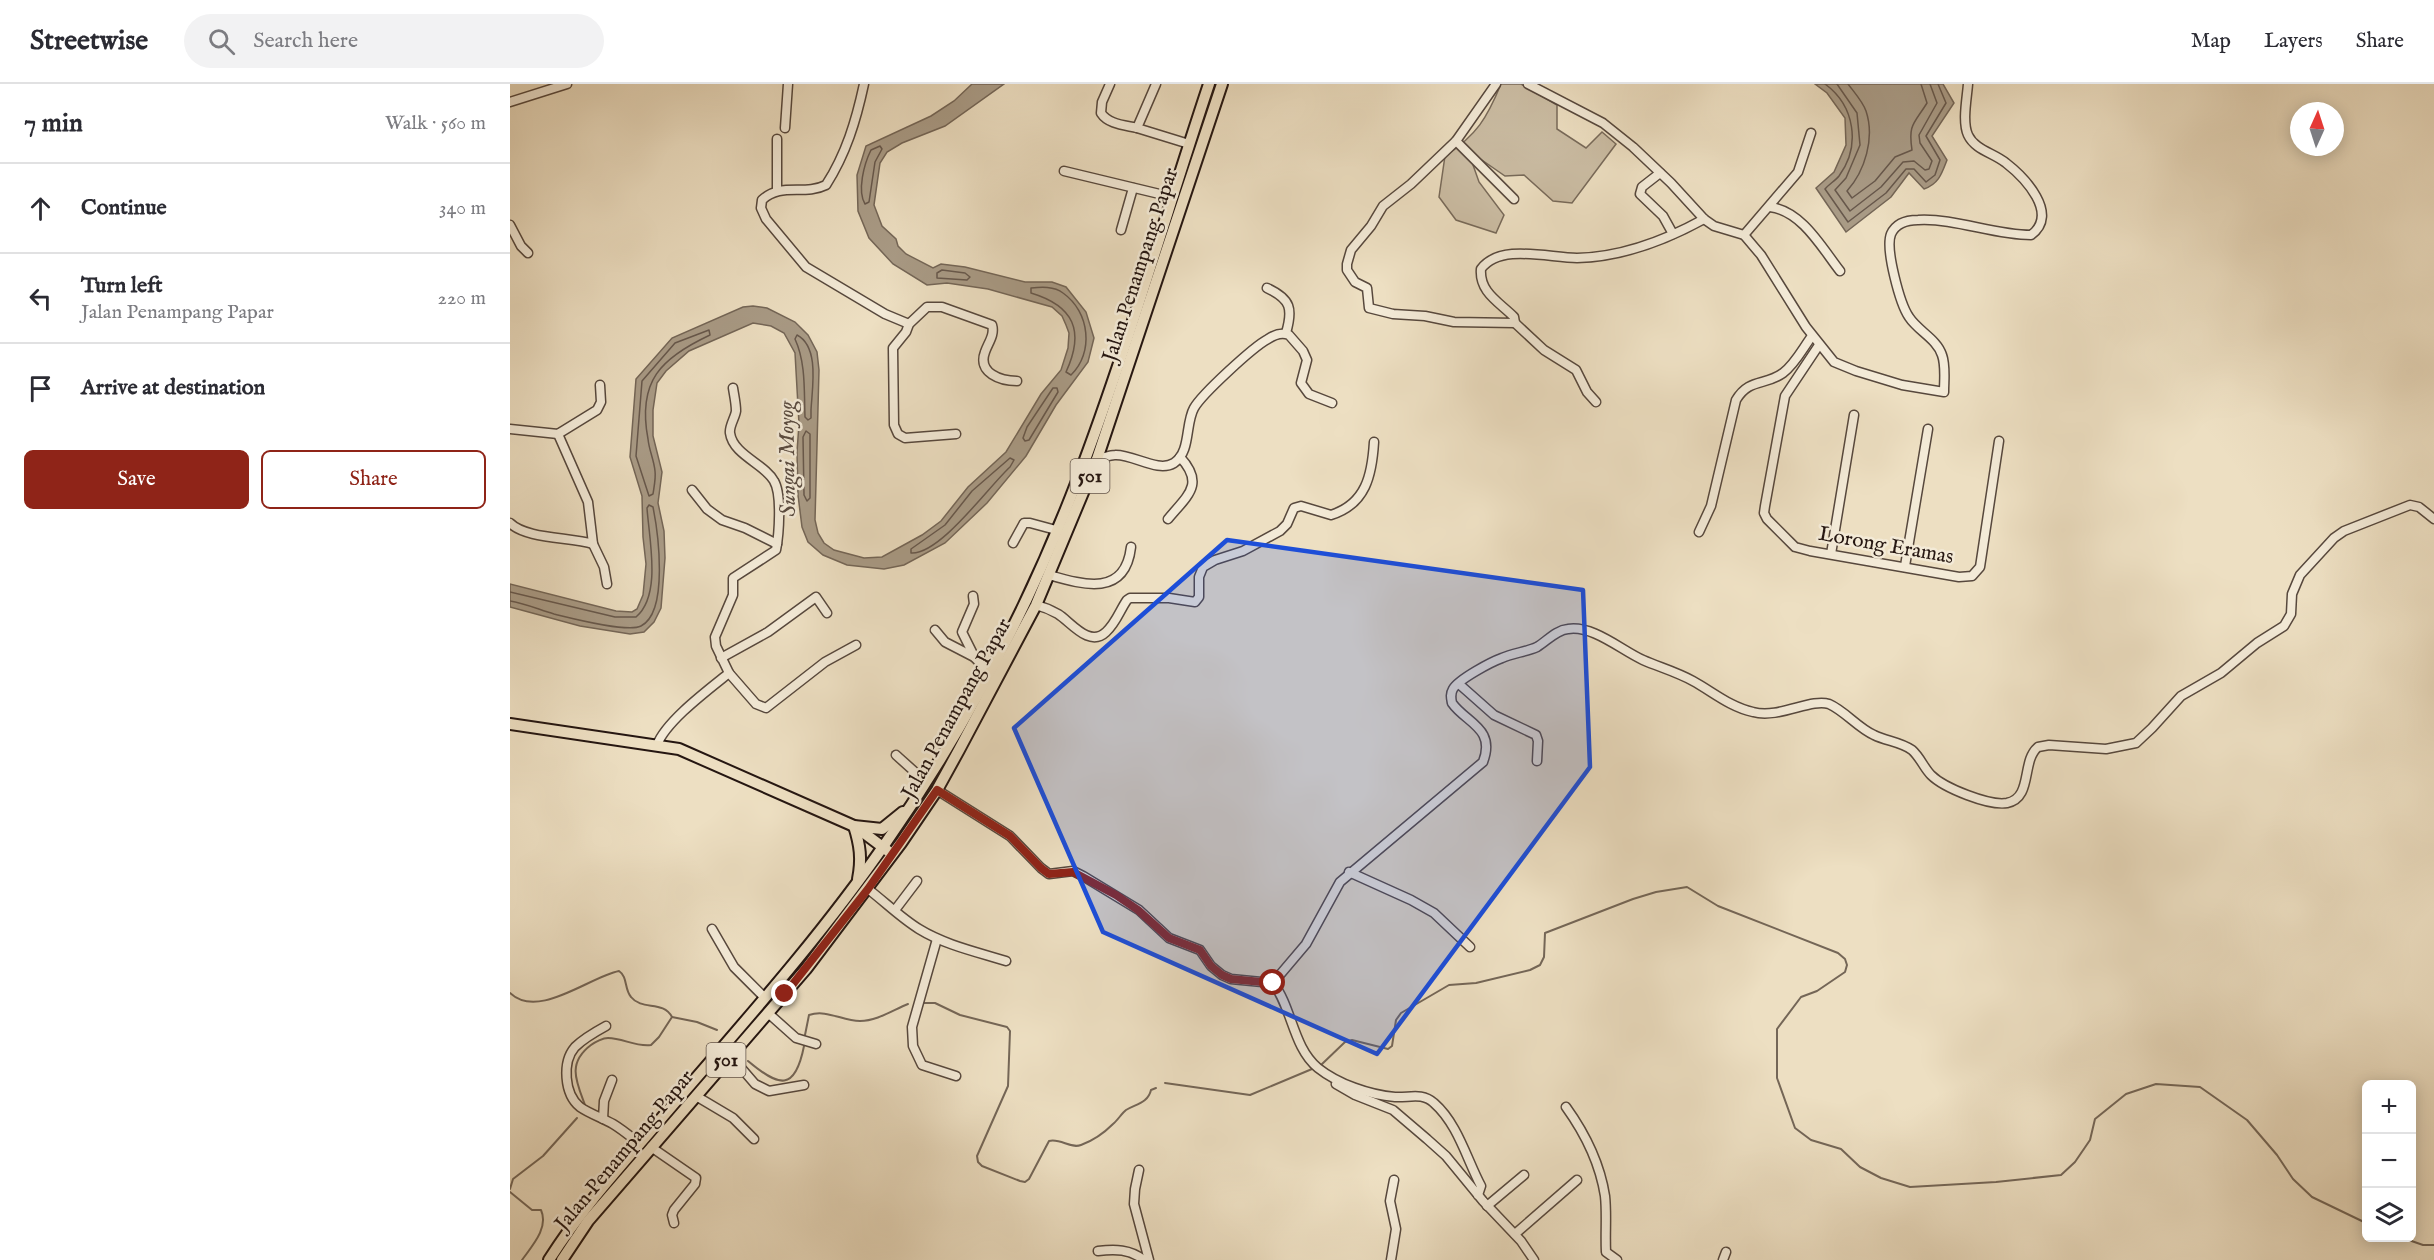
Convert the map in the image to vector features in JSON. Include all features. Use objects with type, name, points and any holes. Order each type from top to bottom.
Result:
[{"type":"main road","name":"Jalan Penampang Papar","points":[[549,1260],[583,1210],[765,998],[858,882],[909,810],[989,672],[1012,629],[1076,484],[1115,377],[1209,84]]},
{"type":"main road","name":"Jalan Penampang Papar","points":[[561,1260],[588,1221],[806,969],[868,889],[937,790],[997,682],[1036,605],[1097,459],[1222,84]]},
{"type":"main road","points":[[510,723],[679,749],[854,826],[884,846],[889,860]]},
{"type":"main road","points":[[854,826],[882,829],[896,815],[909,810]]},
{"type":"main road","points":[[854,826],[860,845],[861,862],[858,882]]},
{"type":"main road","points":[[743,1024],[747,1027],[760,1022]]},
{"type":"street","points":[[510,102],[567,84]]},
{"type":"street","points":[[785,129],[788,84]]},
{"type":"street","points":[[864,84],[856,122],[845,153],[826,185],[809,190],[777,190],[762,200],[763,213],[783,241],[803,264],[816,274],[885,314],[909,324]]},
{"type":"street","points":[[1110,84],[1102,102],[1101,113],[1105,119],[1189,144]]},
{"type":"street","points":[[1137,128],[1156,84]]},
{"type":"street","points":[[1496,84],[1456,141],[1380,210],[1371,226],[1348,255],[1347,270],[1355,282],[1367,288],[1368,306],[1375,310],[1454,322],[1515,323]]},
{"type":"street","points":[[1528,84],[1603,123],[1660,173],[1704,219],[1713,226],[1744,235],[1770,268],[1812,336],[1833,362],[1902,385],[1944,392],[1942,355],[1933,341],[1908,316],[1899,292],[1892,260],[1890,240],[1892,232],[1901,222],[1916,220],[1963,224],[2009,235],[2031,235],[2037,230],[2042,212],[2035,192],[2006,163],[1979,147],[1968,136],[1966,125],[1968,84]]},
{"type":"street","points":[[1744,235],[1798,172],[1811,133]]},
{"type":"street","points":[[777,139],[777,190]]},
{"type":"street","points":[[1456,141],[1514,199]]},
{"type":"street","points":[[1064,171],[1172,197]]},
{"type":"street","points":[[1660,173],[1640,191],[1663,216],[1673,234]]},
{"type":"street","points":[[1121,230],[1133,188]]},
{"type":"street","points":[[1770,207],[1778,207],[1794,216],[1840,271]]},
{"type":"street","points":[[1596,402],[1587,392],[1576,370],[1544,350],[1515,323],[1514,317],[1490,296],[1482,285],[1481,269],[1492,258],[1513,255],[1576,258],[1605,255],[1649,243],[1704,219]]},
{"type":"street","points":[[510,225],[521,246],[528,253]]},
{"type":"street","points":[[1267,288],[1282,298],[1290,309],[1291,316],[1286,333]]},
{"type":"street","points":[[956,434],[905,438],[895,430],[893,348],[906,332],[909,324],[927,307],[942,307],[992,325],[993,332],[984,352],[984,364],[997,378],[1017,381]]},
{"type":"street","points":[[1097,459],[1116,455],[1166,465],[1175,462],[1185,448],[1192,412],[1199,401],[1265,340],[1286,333]]},
{"type":"street","points":[[1286,333],[1299,345],[1307,360],[1301,380],[1303,387],[1309,394],[1332,404]]},
{"type":"street","points":[[1700,532],[1711,506],[1736,400],[1746,386],[1774,379],[1785,371],[1812,336]]},
{"type":"street","name":"Lorong Eramas","points":[[1820,345],[1792,384],[1783,403],[1764,513],[1774,527],[1796,547],[1802,550],[1964,577],[1972,576],[1979,570],[2000,441]]},
{"type":"street","points":[[510,429],[558,434],[597,410],[601,402],[600,385]]},
{"type":"street","points":[[733,388],[736,410],[730,433],[745,454],[770,475],[777,486],[777,544],[776,550],[733,578],[733,595],[715,636],[721,658],[729,673],[756,704],[766,708],[825,662],[856,645]]},
{"type":"street","points":[[1831,554],[1854,415]]},
{"type":"street","points":[[1905,566],[1928,429]]},
{"type":"street","points":[[558,434],[588,502],[593,544],[604,567],[607,584]]},
{"type":"street","points":[[1036,605],[1059,615],[1080,633],[1096,636],[1108,630],[1130,598],[1169,598],[1196,602],[1199,597],[1199,577],[1203,567],[1215,560],[1243,551],[1280,531],[1287,524],[1294,508],[1301,506],[1331,515],[1352,505],[1362,495],[1370,479],[1374,442]]},
{"type":"street","points":[[1168,519],[1192,489],[1194,482],[1191,469],[1180,457]]},
{"type":"street","points":[[692,490],[707,509],[722,520],[777,544]]},
{"type":"street","points":[[1273,983],[1306,944],[1329,899],[1349,872],[1408,827],[1483,762],[1486,748],[1479,726],[1452,703],[1452,690],[1492,663],[1536,647],[1562,630],[1572,628],[1586,631],[1641,659],[1686,677],[1719,698],[1759,714],[1782,713],[1811,704],[1829,704],[1873,735],[1912,751],[1931,775],[1939,781],[1963,793],[2006,803],[2021,795],[2031,758],[2038,747],[2049,745],[2106,749],[2136,743],[2181,696],[2221,672],[2257,643],[2284,626],[2291,614],[2292,594],[2300,575],[2334,538],[2344,531],[2410,505],[2419,507],[2434,519]]},
{"type":"street","points":[[510,523],[516,529],[530,533],[576,539],[593,544]]},
{"type":"street","points":[[1013,543],[1024,523],[1056,530]]},
{"type":"street","points":[[1049,575],[1089,585],[1107,582],[1117,577],[1127,565],[1131,547]]},
{"type":"street","points":[[973,596],[974,604],[962,632],[975,657],[989,672]]},
{"type":"street","points":[[721,658],[768,632],[816,597],[827,613]]},
{"type":"street","points":[[935,630],[945,642],[975,657]]},
{"type":"street","points":[[657,745],[662,734],[696,699],[729,673]]},
{"type":"street","points":[[1459,684],[1494,716],[1536,735],[1537,761]]},
{"type":"street","points":[[896,755],[926,782]]},
{"type":"street","points":[[937,790],[1010,836],[1049,874],[1073,872],[1116,895],[1138,910],[1169,938],[1200,950],[1211,966],[1222,975],[1231,979],[1273,983]]},
{"type":"street","points":[[1349,872],[1434,913],[1450,931],[1462,937],[1470,947]]},
{"type":"street","points":[[895,910],[917,881]]},
{"type":"street","points":[[868,889],[907,922],[937,939],[1006,962]]},
{"type":"street","points":[[712,929],[734,967],[765,998]]},
{"type":"street","points":[[937,939],[912,1027],[913,1046],[922,1065],[956,1076]]},
{"type":"street","points":[[1273,983],[1304,1048],[1316,1066],[1331,1080],[1355,1095],[1381,1105],[1403,1118],[1446,1156],[1487,1206],[1515,1234],[1534,1260]]},
{"type":"street","points":[[768,1013],[796,1038],[816,1044]]},
{"type":"street","points":[[606,1026],[582,1040],[573,1050],[567,1064],[567,1083],[571,1096],[580,1106],[640,1144]]},
{"type":"street","points":[[730,1055],[755,1084],[769,1091],[804,1085]]},
{"type":"street","points":[[1325,1073],[1358,1087],[1396,1097],[1427,1098],[1442,1112],[1465,1151],[1481,1186],[1478,1195]]},
{"type":"street","points":[[603,1119],[604,1101],[612,1080]]},
{"type":"street","points":[[696,1096],[733,1118],[754,1138]]},
{"type":"street","points":[[1381,1105],[1396,1097]]},
{"type":"street","points":[[1566,1107],[1578,1123],[1599,1174],[1605,1194],[1606,1252],[1617,1260]]},
{"type":"street","points":[[651,1147],[696,1178],[695,1184],[674,1210],[672,1215],[674,1223]]},
{"type":"street","points":[[1139,1170],[1134,1204],[1149,1260]]},
{"type":"street","points":[[1487,1206],[1524,1175]]},
{"type":"street","points":[[1391,1260],[1396,1229],[1390,1201],[1394,1180]]},
{"type":"street","points":[[1515,1234],[1577,1180]]},
{"type":"street","points":[[1098,1251],[1116,1249],[1137,1255],[1144,1260]]},
{"type":"highlighted area","points":[[1227,540],[1583,590],[1590,767],[1377,1054],[1103,932],[1014,728]]},
{"type":"shaded area","points":[[1501,84],[1521,84],[1557,105],[1557,129],[1586,148],[1602,132],[1616,144],[1572,203],[1553,201],[1524,175],[1505,176],[1476,156],[1472,162],[1479,182],[1504,215],[1496,233],[1456,220],[1439,197],[1445,156],[1465,141],[1480,125]]},
{"type":"water","points":[[972,84],[1004,84],[945,126],[902,143],[887,152],[880,163],[874,205],[882,226],[896,239],[898,246],[906,254],[933,268],[941,264],[965,267],[1025,282],[1052,282],[1066,287],[1086,312],[1094,338],[1088,362],[1056,405],[1026,456],[987,503],[945,543],[904,565],[884,569],[847,565],[823,555],[808,542],[802,527],[798,495],[799,424],[795,353],[784,333],[771,326],[753,323],[689,351],[666,371],[657,383],[653,410],[653,436],[662,472],[658,503],[664,531],[665,558],[661,608],[654,622],[644,632],[630,634],[580,626],[510,607],[510,584],[616,611],[632,612],[637,609],[643,595],[646,564],[642,496],[630,457],[636,379],[672,338],[743,307],[767,308],[795,322],[808,335],[817,352],[819,370],[815,520],[818,533],[824,543],[834,550],[864,558],[882,557],[922,535],[941,521],[968,487],[1006,452],[1041,394],[1061,370],[1068,348],[1069,333],[1062,316],[1052,307],[988,289],[947,283],[927,285],[893,264],[869,238],[858,211],[857,175],[866,146],[931,116],[954,101]]},
{"type":"water","points":[[1815,84],[1943,84],[1954,103],[1932,136],[1947,160],[1937,181],[1924,189],[1909,173],[1891,197],[1846,232],[1816,188],[1834,172],[1846,145],[1845,118],[1827,93]]},
{"type":"waterway","points":[[1321,1065],[1345,1042],[1352,1040],[1388,1049],[1392,1046],[1396,1020],[1401,1013],[1449,985],[1476,983],[1530,970],[1540,965],[1544,957],[1545,933],[1633,899],[1656,892],[1687,887],[1718,906],[1838,953],[1845,959],[1847,965],[1845,972],[1817,991],[1801,997],[1777,1029],[1777,1078],[1795,1128],[1811,1140],[1841,1149],[1860,1167],[1881,1178],[1910,1187],[1996,1182],[2061,1175],[2075,1162],[2090,1140],[2095,1119],[2126,1094],[2156,1084],[2200,1087],[2247,1120],[2277,1155],[2293,1179],[2312,1197],[2362,1221]]},
{"type":"waterway","points":[[510,993],[521,1000],[535,1002],[564,994],[619,971],[624,976],[631,997],[641,1004],[663,1009],[672,1017],[651,1045],[606,1038],[591,1045],[583,1052],[576,1066],[576,1073],[585,1105]]},
{"type":"waterway","points":[[923,1003],[935,1003],[960,1015],[1007,1027],[1010,1031],[1008,1086],[977,1156],[982,1166],[1020,1181],[1025,1182],[1029,1179],[1049,1141],[1077,1146],[1090,1141],[1110,1127],[1126,1110],[1147,1098],[1151,1090],[1156,1088]]},
{"type":"waterway","points":[[805,1035],[809,1015],[822,1013],[866,1021],[908,1004]]},
{"type":"waterway","points":[[672,1017],[697,1022],[717,1030]]},
{"type":"waterway","points":[[748,1061],[769,1076],[777,1080],[784,1080],[790,1078],[796,1071],[804,1046]]},
{"type":"waterway","points":[[1165,1083],[1250,1095],[1312,1069]]},
{"type":"waterway","points":[[510,1189],[513,1179],[543,1156],[577,1118]]},
{"type":"waterway","points":[[510,1192],[532,1210],[541,1210],[543,1217],[541,1230],[535,1243],[522,1260]]},
{"type":"waterway","points":[[2414,1242],[2434,1245]]},
{"type":"route","points":[[785,994],[868,889],[937,790],[1010,836],[1049,874],[1063,871],[1073,872],[1116,895],[1138,910],[1169,938],[1200,950],[1211,966],[1222,975],[1231,979],[1273,983]]},
{"type":"water label","name":"Sungai Moyog","points":[[788,459]]}]
